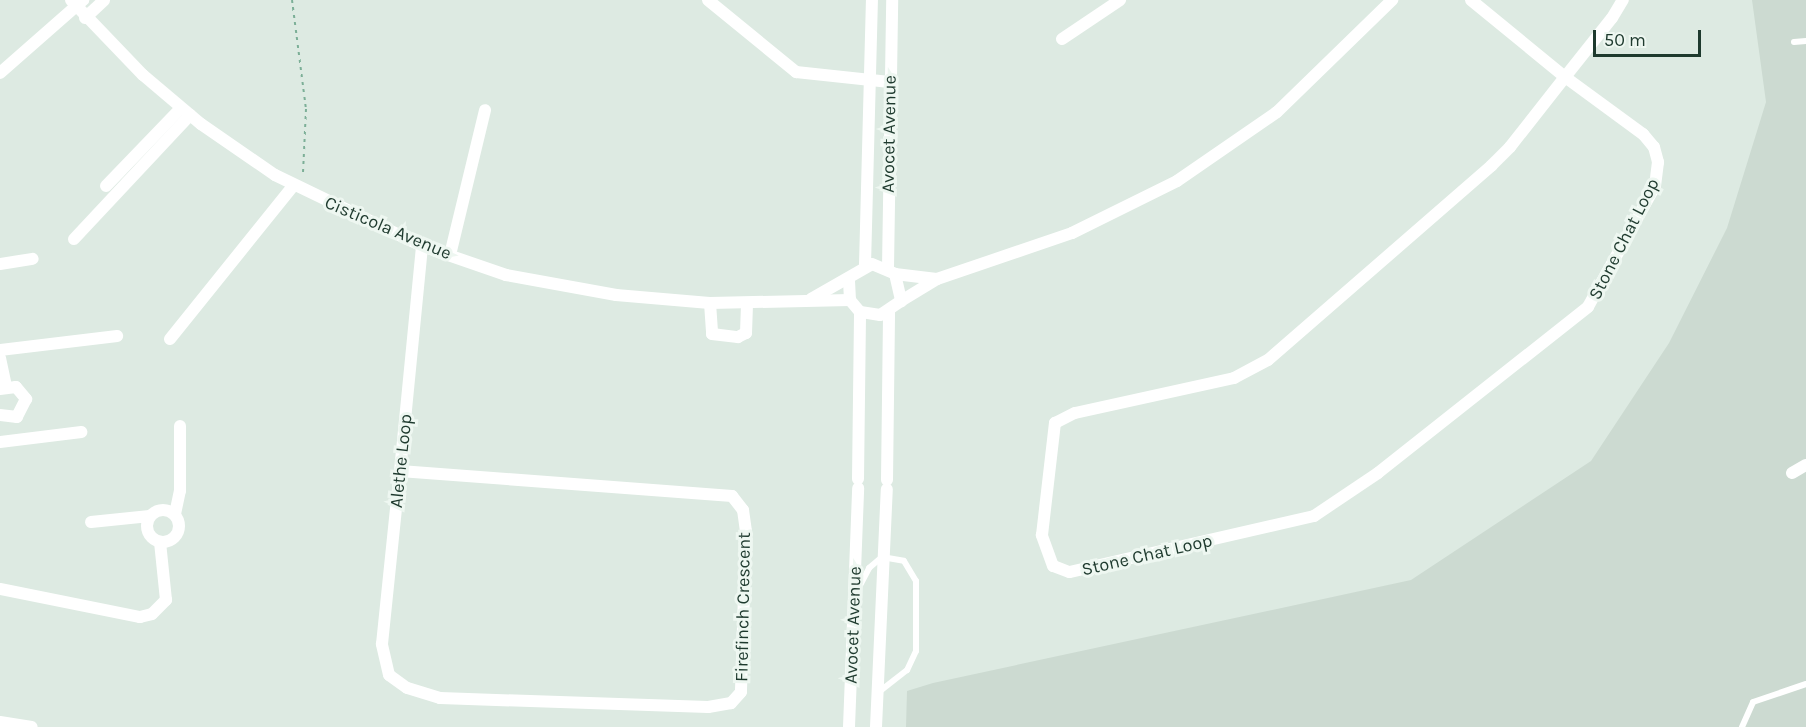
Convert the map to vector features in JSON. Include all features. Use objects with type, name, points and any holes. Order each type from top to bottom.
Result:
[{"type":"street","points":[[85,18],[104,0]]},
{"type":"street","points":[[708,0],[796,72],[870,82],[889,82]]},
{"type":"street","name":"Avocet Avenue","points":[[864,265],[872,0]]},
{"type":"street","name":"Avocet Avenue","points":[[891,271],[889,82],[892,0]]},
{"type":"street","points":[[1062,39],[1100,5],[1120,0]]},
{"type":"street","name":"Stone Chat Loop","points":[[1471,0],[1565,76],[1643,134],[1658,162],[1655,186],[1607,279],[1570,325],[1314,516],[1069,572],[1053,566],[1042,536],[1055,423],[1075,413],[1234,378],[1268,360],[1473,184],[1565,76]]},
{"type":"street","points":[[1565,76],[1623,0]]},
{"type":"street","points":[[937,279],[864,265],[849,280],[850,300],[860,312],[890,310],[937,279],[1072,234],[1177,181],[1277,112],[1390,1]]},
{"type":"street","points":[[0,73],[77,2]]},
{"type":"street","name":"Cisticola Avenue","points":[[77,2],[85,18],[186,111],[297,187],[348,215],[422,246],[562,286],[710,303],[850,300]]},
{"type":"street","points":[[450,255],[485,110]]},
{"type":"street","points":[[106,186],[186,111]]},
{"type":"street","points":[[74,239],[186,111]]},
{"type":"street","points":[[170,339],[297,187]]},
{"type":"street","name":"Alethe Loop","points":[[389,675],[382,644],[422,246]]},
{"type":"street","points":[[0,264],[33,259]]},
{"type":"street","points":[[891,271],[901,301]]},
{"type":"street","name":"Cisticola Avenue","points":[[807,301],[849,280]]},
{"type":"street","points":[[710,303],[712,334],[738,337],[746,333],[747,303]]},
{"type":"street","name":"Avocet Avenue","points":[[876,727],[887,484],[890,310]]},
{"type":"street","name":"Avocet Avenue","points":[[849,727],[858,483],[860,312]]},
{"type":"street","points":[[0,350],[117,336]]},
{"type":"street","points":[[0,358],[3,388],[21,390],[26,399],[25,410],[6,417],[16,440]]},
{"type":"street","points":[[159,542],[178,534],[175,514],[180,491],[180,426]]},
{"type":"street","points":[[0,442],[81,432]]},
{"type":"street","points":[[1792,473],[1806,465]]},
{"type":"street","name":"Firefinch Crescent","points":[[389,675],[407,688],[440,698],[697,707],[731,704],[745,681],[746,531],[742,510],[732,496],[400,471]]},
{"type":"street","points":[[92,522],[150,516],[159,510],[175,514]]},
{"type":"street","points":[[0,589],[140,617],[152,614],[166,600],[159,542],[148,532],[150,516]]},
{"type":"street","points":[[0,722],[32,727]]},
{"type":"lane","points":[[1794,42],[1806,41]]},
{"type":"lane","points":[[854,598],[866,572],[882,557],[900,558],[914,573],[917,647],[907,670],[876,694]]},
{"type":"lane","points":[[1742,727],[1753,702],[1806,684]]},
{"type":"path","points":[[292,0],[306,109],[297,187]]},
{"type":"shaded area","points":[[1752,0],[1806,0],[1806,727],[906,727],[907,691],[933,683],[1411,580],[1591,461],[1669,343],[1727,228],[1766,102]]}]
